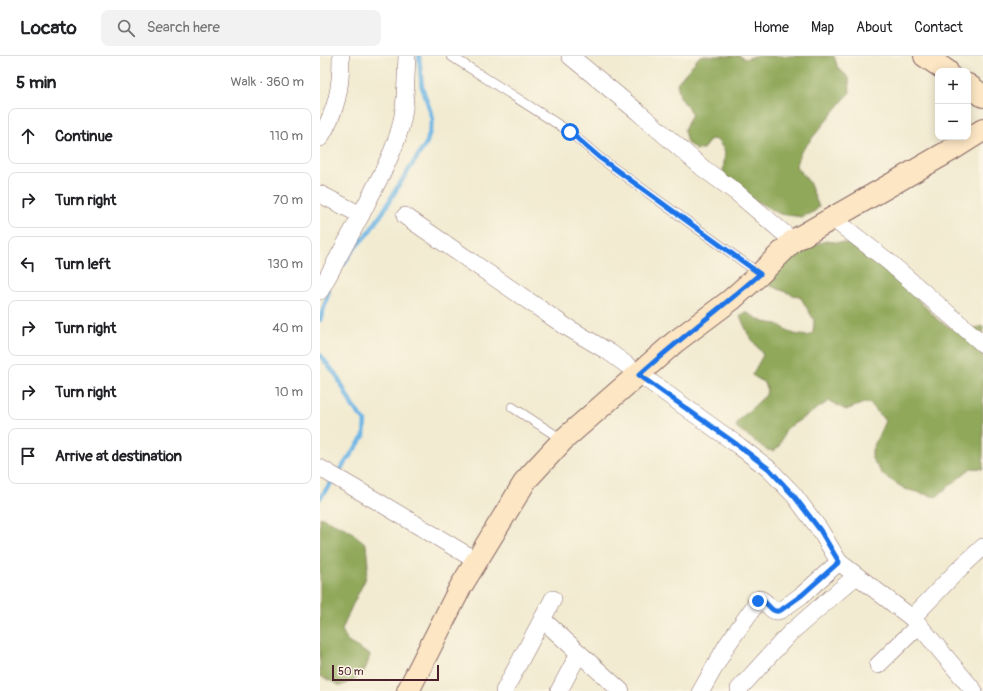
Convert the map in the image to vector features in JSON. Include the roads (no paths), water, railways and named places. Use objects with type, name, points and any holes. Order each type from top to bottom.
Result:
[{"type":"street","points":[[320,138],[324,120],[338,98],[341,56]]},
{"type":"street","points":[[320,291],[361,215],[391,153],[399,132],[404,109],[407,56]]},
{"type":"street","points":[[570,56],[704,169],[736,192],[793,241]]},
{"type":"street","points":[[925,56],[943,68]]},
{"type":"street","points":[[971,87],[983,96]]},
{"type":"street","points":[[408,691],[460,588],[526,480],[563,440],[675,342],[731,300],[793,241],[983,130]]},
{"type":"street","points":[[320,194],[361,215]]},
{"type":"street","points":[[405,216],[565,326],[609,352],[769,469],[794,496],[820,530],[839,562],[915,621],[974,691]]},
{"type":"street","points":[[832,218],[889,262],[983,344]]},
{"type":"street","points":[[332,475],[477,561]]},
{"type":"street","points":[[878,665],[957,571],[983,547]]},
{"type":"street","points":[[701,691],[727,645],[760,599],[763,600],[773,611],[778,612],[802,595],[839,562]]},
{"type":"street","points":[[739,689],[790,634],[856,576]]},
{"type":"street","points":[[504,691],[553,599]]},
{"type":"street","points":[[542,619],[621,691]]},
{"type":"street","points":[[559,691],[579,653]]},
{"type":"lane","points":[[451,56],[570,132],[600,158],[760,274]]},
{"type":"lane","points":[[512,407],[563,440]]},
{"type":"waterway","points":[[344,264],[352,251],[369,232],[383,212],[427,142],[433,119],[422,87],[419,56]]},
{"type":"waterway","points":[[320,320],[329,291]]},
{"type":"waterway","points":[[320,355],[337,376],[353,407],[365,421],[364,436],[337,474]]},
{"type":"waterway","points":[[320,498],[333,480]]}]
